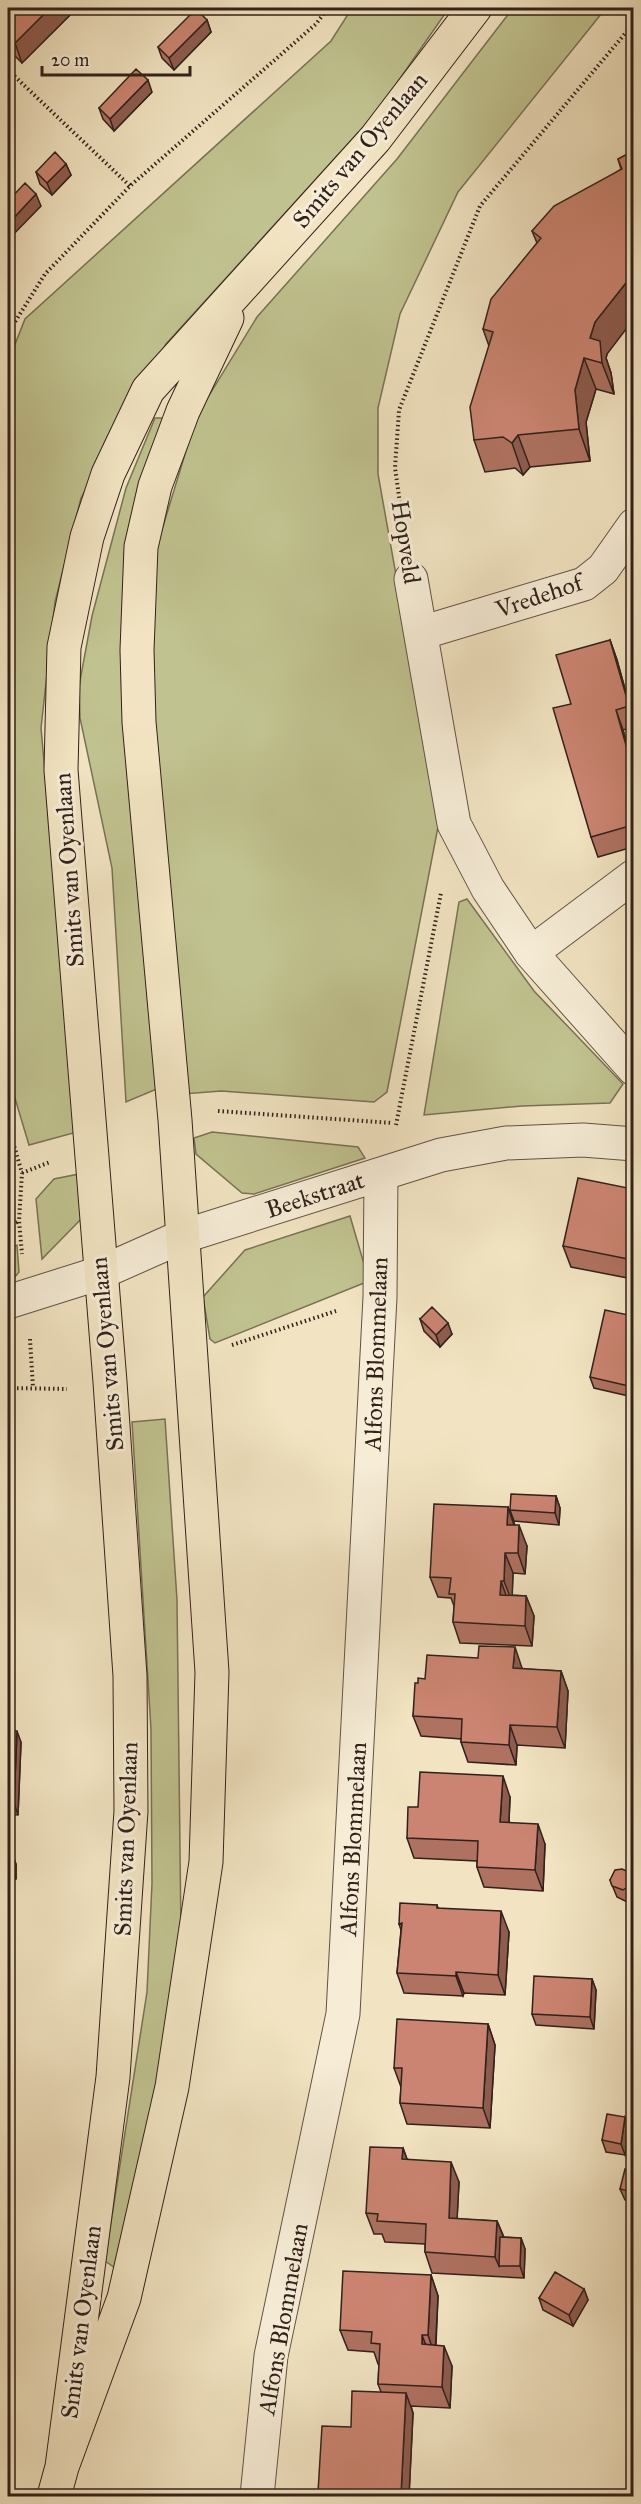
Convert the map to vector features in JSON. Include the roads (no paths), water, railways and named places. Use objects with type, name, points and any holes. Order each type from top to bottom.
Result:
[{"type":"main road","name":"Smits van Oyenlaan","points":[[58,2482],[113,2077],[131,1811],[130,1676],[62,802],[64,647],[87,537],[108,474],[148,390],[375,139],[475,8]]},
{"type":"main road","name":"Smits van Oyenlaan","points":[[58,2482],[124,2298],[172,2087],[206,1862],[212,1672],[174,1108],[139,722],[137,650],[141,547],[155,486],[183,411],[241,289]]},
{"type":"street","name":"Vredehof","points":[[421,633],[584,584],[603,568],[633,525]]},
{"type":"street","name":"Hopveld","points":[[411,579],[454,824],[488,889],[531,953],[633,1070]]},
{"type":"street","points":[[531,953],[633,876]]},
{"type":"street","name":"Beekstraat","points":[[8,1302],[100,1273],[181,1237],[441,1155],[506,1143],[583,1140],[633,1144]]},
{"type":"street","name":"Alfons Blommelaan","points":[[256,2496],[271,2356],[343,2014],[380,1297],[381,1174]]}]
